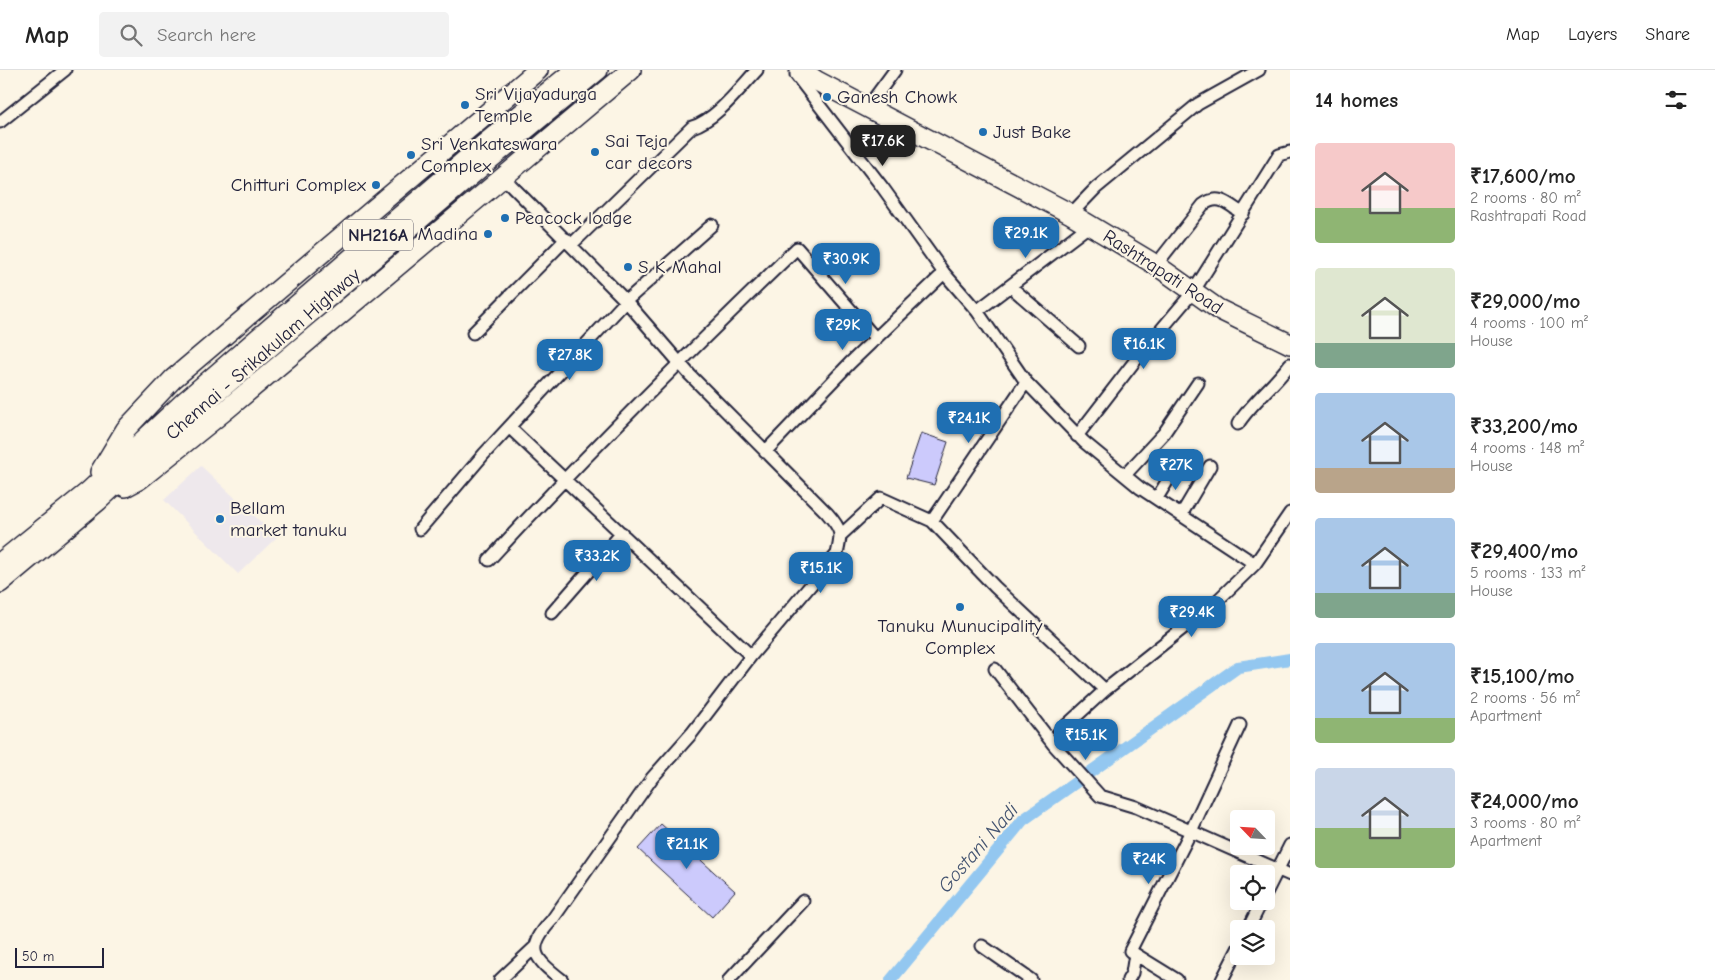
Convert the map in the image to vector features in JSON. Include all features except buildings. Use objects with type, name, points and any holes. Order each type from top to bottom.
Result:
[{"type":"main road","points":[[94,496],[126,429],[173,379],[538,70]]},
{"type":"main road","name":"NH216A","points":[[0,563],[94,496],[184,402],[470,156],[575,70]]},
{"type":"main road","name":"Chennai - Srikakulam Highway","points":[[0,583],[94,496],[482,166],[598,70]]},
{"type":"main road","points":[[94,496],[140,479],[227,409],[631,70]]},
{"type":"main road","name":"Rashtrapati Road","points":[[801,70],[817,82],[1071,214],[1156,265],[1218,309],[1290,344]]},
{"type":"street","points":[[0,122],[65,70]]},
{"type":"street","points":[[473,332],[692,127],[701,125],[711,117],[757,70]]},
{"type":"street","points":[[796,70],[796,75],[883,188],[944,273],[977,311],[1026,382],[1077,436],[1125,475],[1255,564]]},
{"type":"street","points":[[867,108],[895,70]]},
{"type":"street","points":[[1071,214],[1096,188],[1198,104],[1259,70]]},
{"type":"street","points":[[1077,436],[1138,356],[1194,292],[1279,155],[1290,152]]},
{"type":"street","points":[[504,178],[626,301],[679,362],[765,452],[838,524],[842,534]]},
{"type":"street","points":[[1156,265],[1203,205],[1211,198],[1219,199],[1242,214]]},
{"type":"street","points":[[977,311],[1090,225]]},
{"type":"street","points":[[420,529],[509,427],[626,301],[712,226]]},
{"type":"street","points":[[489,560],[564,478],[679,362],[797,248],[876,339]]},
{"type":"street","points":[[765,452],[944,273]]},
{"type":"street","points":[[1011,287],[1079,346]]},
{"type":"street","points":[[1238,424],[1248,408],[1274,385],[1290,364]]},
{"type":"street","points":[[932,521],[1026,382]]},
{"type":"street","points":[[1125,475],[1164,433],[1198,383]]},
{"type":"street","points":[[509,427],[751,656]]},
{"type":"street","points":[[1181,515],[1210,466]]},
{"type":"street","points":[[1157,498],[1174,470]]},
{"type":"street","points":[[500,980],[535,946],[542,931],[552,920],[652,778],[692,733],[751,656],[837,554],[842,534],[881,498],[932,521],[995,587],[1105,690]]},
{"type":"street","points":[[1059,732],[1105,690],[1216,602],[1255,564],[1290,513]]},
{"type":"street","points":[[552,613],[622,534]]},
{"type":"street","points":[[995,669],[1053,744],[1100,796],[1136,807],[1290,875]]},
{"type":"street","points":[[1177,980],[1130,951],[1191,831],[1240,725]]},
{"type":"street","points":[[1275,875],[1290,845]]},
{"type":"street","points":[[729,980],[803,902]]},
{"type":"street","points":[[535,946],[537,957],[562,980]]},
{"type":"street","points":[[982,946],[1031,980]]},
{"type":"street","points":[[1128,980],[1132,973],[1135,954]]},
{"type":"street","points":[[1222,980],[1230,964]]},
{"type":"shaded area","name":"Bellam market tanuku","points":[[201,466],[277,537],[238,574],[164,500]]},
{"type":"waterway","name":"Gostani Nadi","points":[[891,980],[1023,820],[1238,667],[1290,659]]},
{"type":"place","name":"Ganesh Chowk","points":[[827,97]]},
{"type":"place","name":"Sri Vijayadurga Temple","points":[[465,105]]},
{"type":"place","name":"Just Bake","points":[[983,132]]},
{"type":"place","name":"Sai Teja car decors","points":[[595,152]]},
{"type":"place","name":"Sri Venkateswara Complex","points":[[411,155]]},
{"type":"place","name":"Chitturi Complex","points":[[376,185]]},
{"type":"place","name":"Peacock lodge","points":[[505,218]]},
{"type":"place","name":"Madina","points":[[488,234]]},
{"type":"place","name":"S K Mahal","points":[[628,267]]},
{"type":"place","name":"Bellam market tanuku","points":[[220,519]]},
{"type":"place","name":"Tanuku Munucipality Complex","points":[[960,607]]}]
